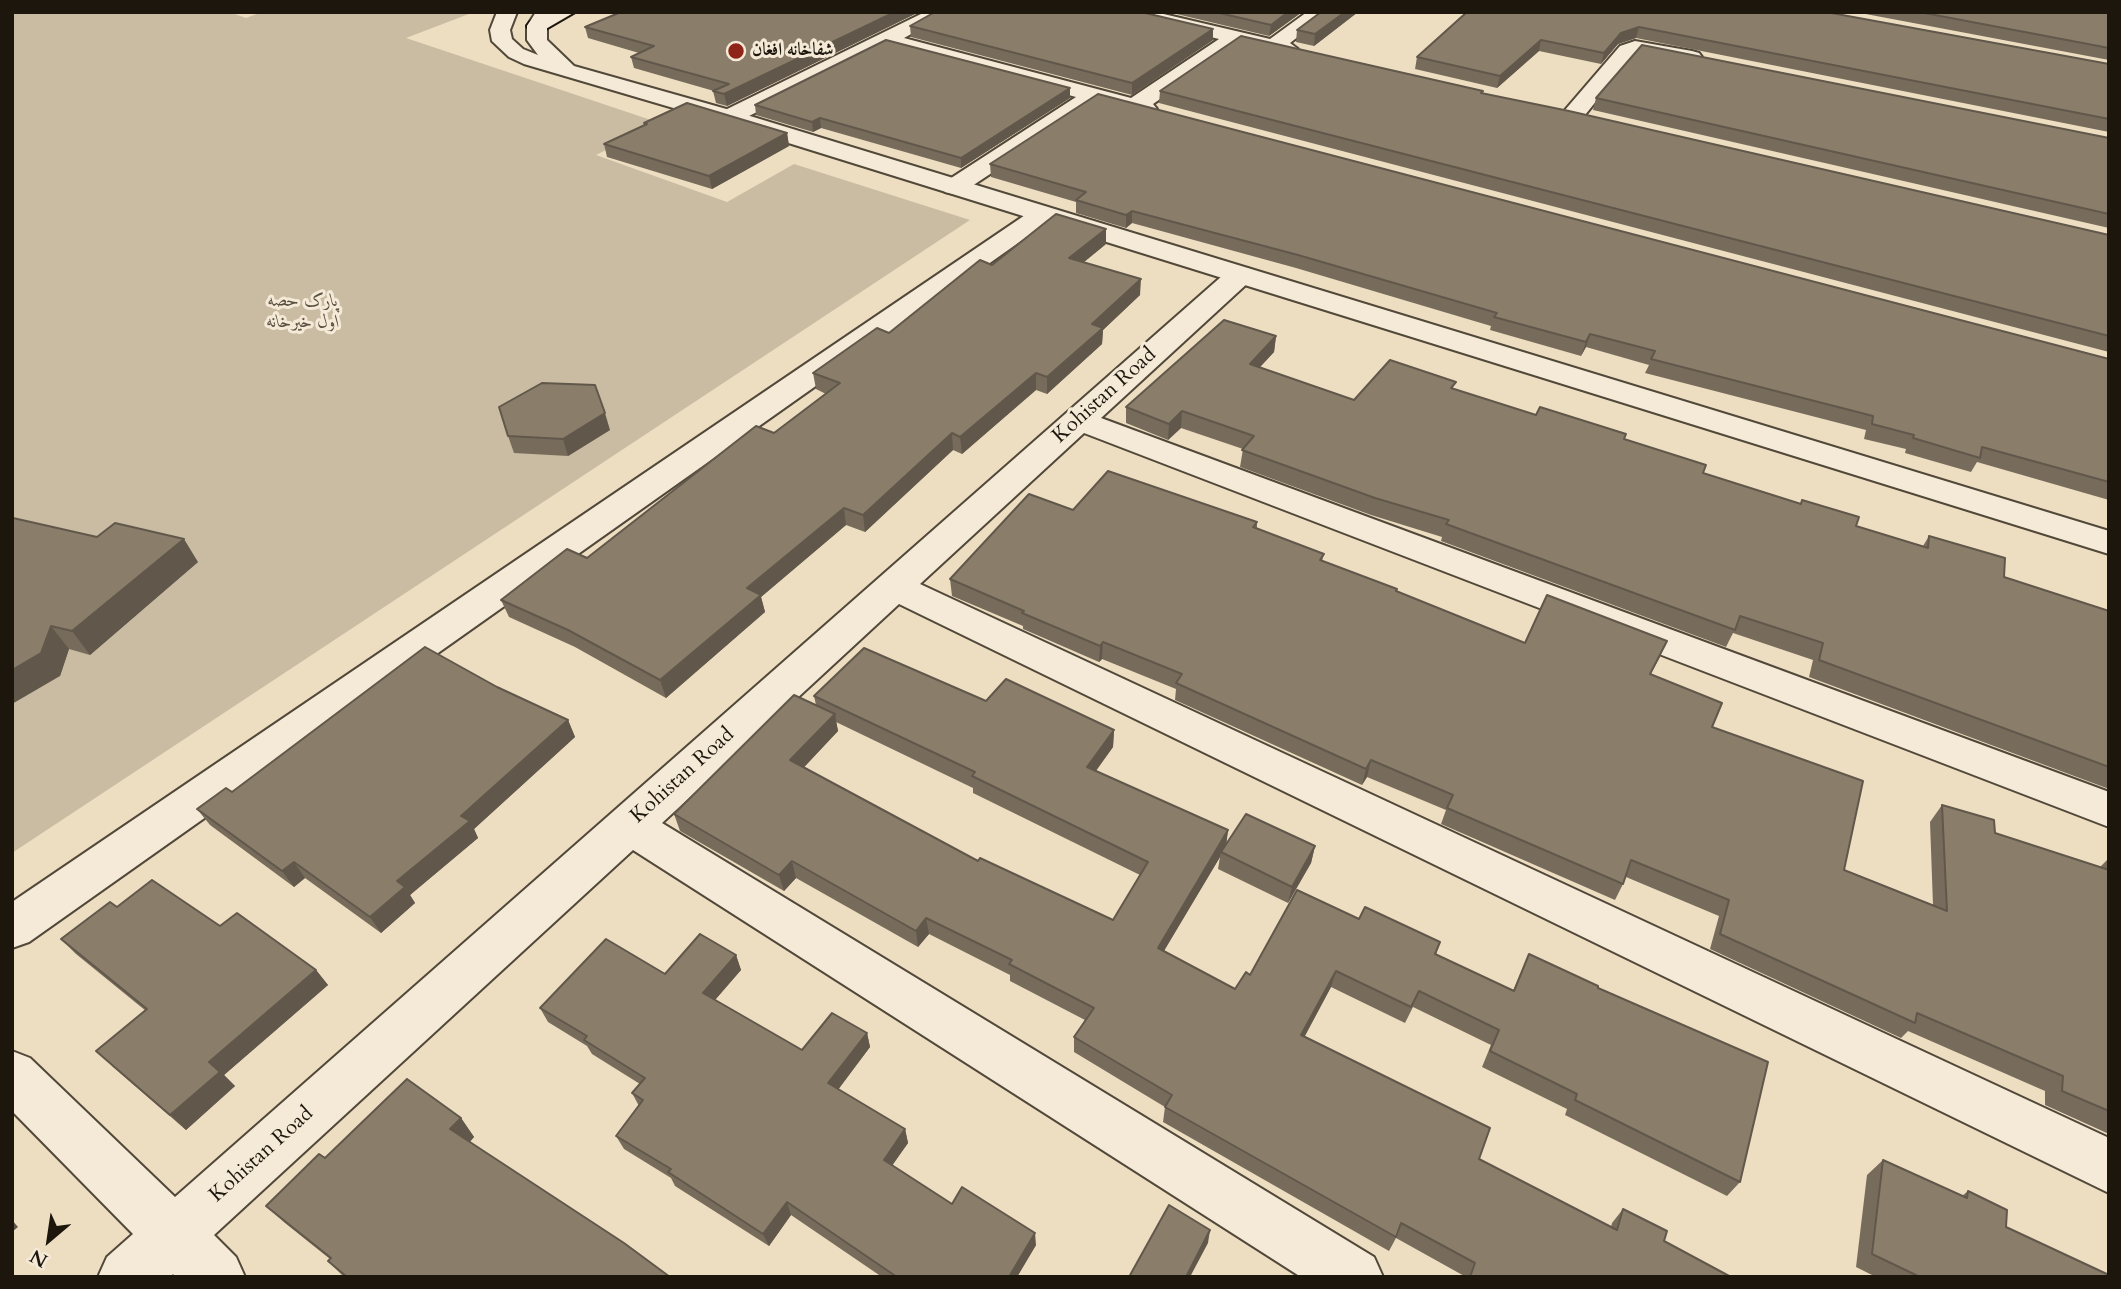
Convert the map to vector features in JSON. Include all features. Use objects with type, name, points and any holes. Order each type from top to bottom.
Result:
[{"type":"street","points":[[507,12],[500,30],[502,41],[523,57],[729,117],[2109,543]]},
{"type":"street","points":[[564,68],[537,40],[542,19],[565,12]]},
{"type":"street","points":[[729,117],[941,12]]},
{"type":"street","points":[[1128,12],[1312,55]]},
{"type":"street","points":[[1273,46],[1320,12]]},
{"type":"street","points":[[1135,106],[1235,37]]},
{"type":"street","points":[[886,40],[1175,117]]},
{"type":"street","points":[[1573,115],[1627,50],[1635,47],[1718,62]]},
{"type":"street","points":[[954,187],[1094,95]]},
{"type":"street","points":[[1547,109],[1600,121]]},
{"type":"street","points":[[12,928],[1043,214]]},
{"type":"street","name":"Kohistan Road","points":[[127,1277],[1240,275]]},
{"type":"street","points":[[1078,420],[2109,810]]},
{"type":"street","points":[[894,587],[2109,1166]]},
{"type":"street","points":[[629,825],[1354,1277]]},
{"type":"street","points":[[12,1075],[216,1277]]},
{"type":"green space","name":"پارک حصه اول خیرخانه","points":[[12,12],[229,12],[246,18],[262,12],[474,12],[406,38],[660,123],[596,155],[727,202],[794,164],[970,220],[12,853]]},
{"type":"building","points":[[621,12],[895,12],[724,94],[713,91],[729,84],[631,57],[654,46],[585,27]]},
{"type":"building","points":[[935,12],[1141,12],[1213,29],[1132,83],[910,26]]},
{"type":"building","points":[[1215,12],[1288,12],[1271,25]]},
{"type":"building","points":[[1321,12],[1345,12],[1315,34],[1297,30]]},
{"type":"building","points":[[1467,12],[1826,12],[2109,64],[2109,119],[1639,27],[1621,33],[1604,53],[1541,40],[1500,76],[1417,57]]},
{"type":"building","points":[[1919,12],[2109,12],[2109,48]]},
{"type":"building","points":[[1241,36],[2109,235],[2109,336],[1160,91]]},
{"type":"building","points":[[886,40],[1070,88],[961,158],[820,118],[812,122],[755,105]]},
{"type":"building","points":[[1642,45],[2109,138],[2109,214],[1596,98]]},
{"type":"building","points":[[1098,94],[2109,359],[2109,482],[1982,447],[1980,458],[1913,438],[1914,435],[1872,424],[1873,416],[1651,359],[1655,351],[1590,334],[1586,342],[1494,317],[1497,313],[1298,255],[1132,211],[1126,215],[1076,200],[1086,192],[990,164]]},
{"type":"building","points":[[687,103],[787,133],[709,176],[604,144]]},
{"type":"building","points":[[1056,214],[1106,229],[1069,258],[1141,279],[1092,324],[1103,328],[1047,377],[1036,373],[960,437],[952,433],[863,515],[844,508],[747,588],[761,595],[660,680],[568,630],[501,600],[567,549],[587,558],[756,426],[774,433],[840,383],[813,373],[877,328],[889,333],[980,260],[992,265]]},
{"type":"building","points":[[1224,320],[1276,336],[1250,364],[1354,400],[1390,360],[1456,382],[1451,388],[1536,415],[1540,407],[1626,434],[1624,439],[1706,465],[1703,473],[1801,504],[1802,500],[1859,517],[1856,526],[1928,548],[1929,536],[2005,558],[2004,577],[2109,611],[2109,767],[1819,660],[1823,643],[1740,616],[1735,630],[1446,524],[1449,520],[1375,498],[1242,450],[1254,436],[1182,411],[1169,424],[1126,407]]},
{"type":"building","points":[[542,383],[595,385],[605,413],[563,439],[508,436],[499,407]]},
{"type":"building","points":[[1108,471],[1257,522],[1253,527],[1324,554],[1320,560],[1525,643],[1547,595],[1667,641],[1650,674],[1722,703],[1712,727],[1863,781],[1844,870],[1947,911],[1942,805],[1994,820],[1995,833],[2109,870],[2109,1111],[2062,1091],[2063,1076],[1917,1013],[1915,1023],[1720,934],[1729,900],[1631,860],[1623,884],[1447,808],[1453,795],[1371,760],[1366,769],[1176,683],[1182,674],[1103,642],[1100,646],[950,579],[1029,494],[1073,510]]},
{"type":"building","points":[[12,518],[97,537],[115,523],[184,539],[72,631],[51,626],[41,653],[12,670]]},
{"type":"building","points":[[425,647],[497,687],[568,720],[461,816],[470,821],[397,881],[405,887],[370,917],[294,862],[282,871],[197,809],[226,788],[232,792]]},
{"type":"building","points":[[864,648],[986,701],[1006,679],[1114,730],[1087,767],[1228,830],[1158,948],[1235,989],[1246,972],[1250,975],[1297,890],[1359,919],[1365,907],[1440,942],[1435,954],[1514,991],[1529,954],[1598,988],[1768,1062],[1740,1182],[1575,1100],[1577,1094],[1490,1051],[1499,1030],[1419,991],[1411,1007],[1336,971],[1301,1035],[1490,1128],[1479,1159],[1617,1230],[1623,1209],[1667,1231],[1664,1241],[1731,1277],[1470,1277],[1475,1263],[1401,1223],[1396,1237],[1165,1107],[1172,1095],[1074,1037],[1094,1008],[1009,964],[1012,960],[926,918],[916,931],[792,861],[779,875],[674,814],[794,695],[835,714],[790,760],[978,861],[980,858],[1113,920],[1148,862],[972,776],[975,772],[814,696]]},
{"type":"building","points":[[1246,814],[1315,846],[1292,887],[1221,852]]},
{"type":"building","points":[[152,880],[220,926],[237,913],[316,970],[209,1062],[220,1072],[170,1115],[96,1051],[147,1009],[61,939],[110,902],[117,907]]},
{"type":"building","points":[[700,934],[736,955],[703,993],[802,1050],[832,1013],[867,1033],[828,1083],[905,1129],[884,1160],[952,1204],[962,1187],[1035,1233],[1009,1277],[897,1277],[787,1202],[763,1234],[668,1172],[671,1169],[616,1136],[643,1100],[632,1093],[645,1078],[584,1040],[587,1036],[540,1008],[606,939],[665,974]]},
{"type":"building","points":[[407,1079],[461,1118],[450,1129],[624,1243],[670,1277],[347,1277],[328,1261],[331,1258],[266,1206],[319,1154],[325,1158]]},
{"type":"building","points":[[1883,1160],[1967,1198],[1968,1191],[2007,1210],[2006,1227],[2109,1277],[1920,1277],[1872,1254]]},
{"type":"building","points":[[1169,1205],[1210,1230],[1186,1277],[1129,1277]]},
{"type":"place","name":"شفاخانه افغان","points":[[736,51]]}]
